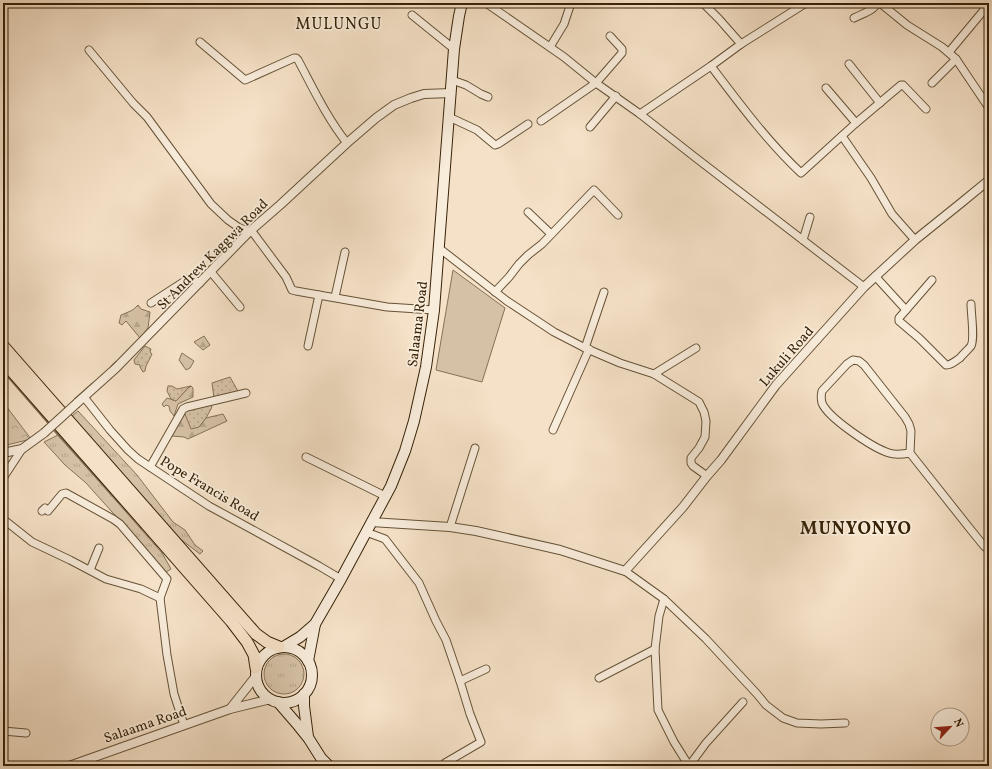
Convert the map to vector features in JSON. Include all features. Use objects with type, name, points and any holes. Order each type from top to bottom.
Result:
[{"type":"highway","points":[[3,346],[251,629],[267,642],[282,647]]},
{"type":"highway","points":[[3,361],[231,621],[247,642],[254,655],[256,672]]},
{"type":"main road","name":"Salaama Road","points":[[282,647],[300,637],[315,624],[391,486],[414,421],[426,367],[434,310],[454,49],[462,3]]},
{"type":"main road","name":"Salaama Road","points":[[308,661],[315,624]]},
{"type":"main road","points":[[274,701],[285,703],[299,698],[309,687],[312,678],[308,661],[301,652],[291,647],[271,649],[264,654],[259,660],[256,672],[257,683],[260,690],[293,719],[309,739],[320,758],[329,766]]},
{"type":"main road","points":[[304,694],[309,739]]},
{"type":"street","points":[[486,3],[564,57],[596,83],[640,114],[864,287]]},
{"type":"street","points":[[550,47],[564,24],[571,3]]},
{"type":"street","points":[[703,3],[741,44]]},
{"type":"street","points":[[640,114],[741,44],[806,3]]},
{"type":"street","points":[[854,18],[873,9],[879,3],[902,21],[949,52],[956,59],[989,108]]},
{"type":"street","points":[[949,52],[984,10],[983,3]]},
{"type":"street","points":[[412,15],[454,49]]},
{"type":"street","points":[[540,121],[596,83],[622,53],[622,49],[610,36]]},
{"type":"street","points":[[200,42],[245,80],[296,58],[346,143]]},
{"type":"street","points":[[89,50],[132,103],[147,117],[212,204],[238,227],[250,231],[286,278],[292,290],[387,306],[434,310]]},
{"type":"street","points":[[932,83],[956,59]]},
{"type":"street","points":[[849,64],[880,102]]},
{"type":"street","points":[[711,66],[762,131],[785,158],[801,173],[856,123],[901,85],[903,85],[926,108]]},
{"type":"street","points":[[452,80],[466,85],[488,97]]},
{"type":"street","points":[[826,88],[856,123]]},
{"type":"street","name":"St Andrew Kaggwa Road","points":[[19,450],[44,433],[116,368],[250,231],[286,200],[346,143],[385,111],[402,101],[424,94],[451,93]]},
{"type":"street","points":[[590,127],[616,96]]},
{"type":"street","points":[[449,117],[477,130],[495,145],[528,124]]},
{"type":"street","points":[[842,136],[871,178],[892,214],[914,240]]},
{"type":"street","name":"Lukuli Road","points":[[626,571],[683,507],[721,460],[776,385],[864,287],[914,240],[989,180]]},
{"type":"street","points":[[495,292],[519,264],[552,234],[594,190],[618,216]]},
{"type":"street","points":[[528,212],[552,234]]},
{"type":"street","points":[[802,240],[810,217]]},
{"type":"street","points":[[439,248],[495,292],[554,332],[620,363],[654,374],[699,402],[704,412],[706,421],[705,437],[700,448],[691,458],[691,463],[707,476]]},
{"type":"street","points":[[335,297],[345,252]]},
{"type":"street","points":[[211,272],[240,308]]},
{"type":"street","points":[[875,276],[906,310]]},
{"type":"street","points":[[151,303],[188,280],[192,279],[200,283]]},
{"type":"street","points":[[932,280],[899,318],[899,321],[919,338],[946,365],[952,364],[972,345],[973,334],[971,304]]},
{"type":"street","points":[[553,430],[587,348],[604,292]]},
{"type":"street","points":[[308,346],[320,295]]},
{"type":"street","points":[[654,374],[696,348]]},
{"type":"street","points":[[910,453],[891,454],[877,448],[852,432],[829,413],[823,404],[821,395],[822,391],[846,364],[853,360],[859,361],[864,365],[905,417],[911,431],[910,453],[984,546],[989,550]]},
{"type":"street","points":[[150,467],[183,409],[246,393]]},
{"type":"street","name":"Pope Francis Road","points":[[84,397],[110,430],[138,460],[210,506],[341,579]]},
{"type":"street","points":[[450,527],[475,448]]},
{"type":"street","points":[[3,450],[19,450]]},
{"type":"street","points":[[3,453],[19,450]]},
{"type":"street","points":[[3,478],[19,450]]},
{"type":"street","points":[[306,457],[385,496]]},
{"type":"street","points":[[42,511],[45,508],[48,511],[62,494],[66,493],[120,524],[167,579],[160,598],[167,655],[174,694],[184,725]]},
{"type":"street","points":[[3,519],[32,542],[106,579],[141,589],[160,598]]},
{"type":"street","points":[[371,522],[450,527],[476,531],[560,550],[626,571],[664,599],[706,639],[757,694],[766,706],[783,718],[797,723],[845,724]]},
{"type":"street","points":[[366,532],[385,539],[419,583],[446,640],[470,714],[481,742],[445,763],[446,766]]},
{"type":"street","points":[[90,570],[99,548]]},
{"type":"street","points":[[664,599],[659,616],[655,649],[658,710],[674,742],[689,766],[706,743],[743,702]]},
{"type":"street","points":[[599,678],[655,649]]},
{"type":"street","points":[[460,681],[486,669]]},
{"type":"street","points":[[230,709],[256,672]]},
{"type":"street","name":"Salaama Road","points":[[69,766],[230,709],[274,701]]},
{"type":"street","points":[[3,731],[26,733]]},
{"type":"green space","points":[[453,270],[505,308],[482,382],[436,370]]},
{"type":"green space","points":[[138,305],[141,309],[150,312],[148,328],[140,338],[126,321],[122,325],[119,323],[121,315],[132,310]]},
{"type":"green space","points":[[204,336],[210,345],[203,350],[194,342]]},
{"type":"green space","points":[[145,346],[151,349],[150,352],[152,354],[145,371],[143,372],[140,365],[135,364],[134,360]]},
{"type":"green space","points":[[182,353],[194,361],[190,368],[186,370],[179,360]]},
{"type":"green space","points":[[230,377],[239,393],[214,398],[212,383]]},
{"type":"green space","points":[[168,386],[172,386],[177,389],[191,386],[176,401],[171,399],[167,391]]},
{"type":"green space","points":[[191,386],[193,388],[193,397],[178,404],[174,416],[170,411],[169,406],[166,405],[164,407],[162,404],[167,398],[176,401]]},
{"type":"green space","points":[[3,402],[31,439],[3,446]]},
{"type":"green space","points":[[209,402],[212,407],[206,418],[199,427],[191,429],[183,409]]},
{"type":"green space","points":[[183,409],[199,427],[206,418],[223,414],[227,421],[188,439],[184,437],[172,436]]},
{"type":"green space","points":[[78,411],[137,475],[173,522],[185,530],[195,545],[203,551],[200,554],[175,535],[72,416]]},
{"type":"green space","points":[[58,435],[162,553],[171,569],[166,572],[86,483],[65,465],[44,442]]},
{"type":"green space","points":[[288,654],[295,657],[301,663],[304,674],[303,682],[295,691],[288,694],[280,694],[273,691],[265,682],[264,670],[267,663],[276,655]]},
{"type":"waterway","points":[[111,367],[116,362]]},
{"type":"waterway","points":[[3,371],[50,425]]},
{"type":"waterway","points":[[75,399],[92,384]]},
{"type":"waterway","points":[[52,428],[161,549]]},
{"type":"district","name":"MULUNGU","points":[[339,23]]},
{"type":"district","name":"MUNYONYO","points":[[856,528]]}]
